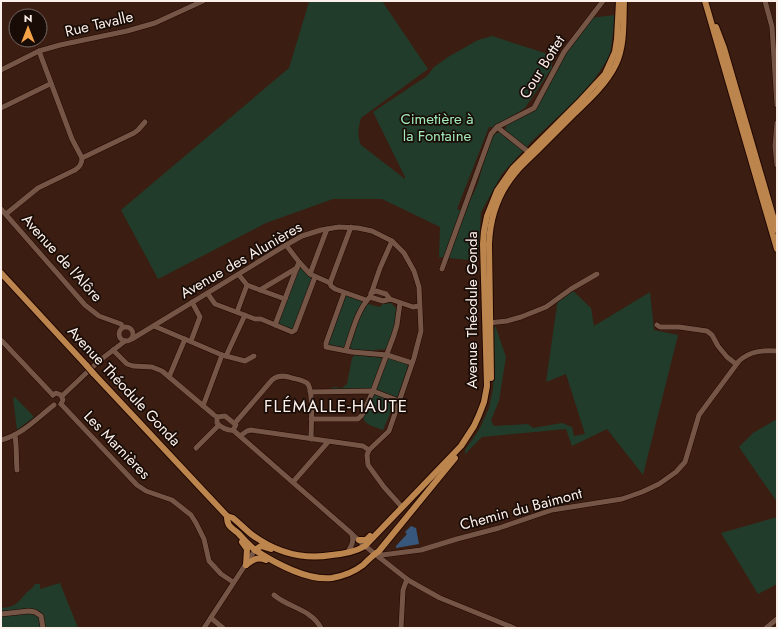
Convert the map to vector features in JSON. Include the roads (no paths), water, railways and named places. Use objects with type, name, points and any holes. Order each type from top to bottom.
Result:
[{"type":"main road","name":"Avenue Théodule Gonda","points":[[1,273],[228,516],[233,518],[255,536],[274,548],[294,555],[313,557],[356,550],[365,546],[446,462],[461,446],[474,426],[484,402],[487,386],[488,244],[492,218],[501,194],[530,154],[605,74],[613,57],[617,40],[619,1]]},
{"type":"main road","name":"Avenue Théodule Gonda","points":[[530,154],[585,104],[609,76],[616,64],[622,46],[624,1]]},
{"type":"main road","points":[[706,1],[724,48],[777,230]]},
{"type":"main road","points":[[706,1],[777,249]]},
{"type":"main road","name":"Avenue Théodule Gonda","points":[[228,516],[228,522],[233,530],[255,550],[289,568],[313,577],[337,577],[349,573],[359,568],[377,555],[462,449],[471,437],[482,416],[490,386],[491,374],[488,323]]},
{"type":"main road","name":"Avenue Théodule Gonda","points":[[359,540],[366,540],[442,464],[446,462]]},
{"type":"main road","points":[[233,530],[247,549],[246,565]]},
{"type":"main road","points":[[255,536],[255,550]]},
{"type":"main road","points":[[255,550],[261,546],[274,548]]},
{"type":"main road","points":[[246,565],[254,559],[260,558],[283,569],[289,568]]},
{"type":"street","name":"Rue Tavalle","points":[[1,70],[39,51],[127,31],[155,23],[203,1]]},
{"type":"street","name":"Cour Bottet","points":[[497,127],[534,108],[564,52],[603,1]]},
{"type":"street","points":[[765,1],[772,27],[777,105]]},
{"type":"street","points":[[6,214],[38,188],[78,168],[81,163],[82,158],[72,139],[50,84],[39,51]]},
{"type":"street","points":[[1,108],[50,84]]},
{"type":"street","points":[[82,158],[134,133],[145,122]]},
{"type":"street","points":[[777,123],[777,166]]},
{"type":"street","points":[[442,269],[489,138],[497,127],[530,154]]},
{"type":"street","name":"Avenue de l'Alôre","points":[[1,209],[85,305],[99,316],[121,324],[123,327]]},
{"type":"street","points":[[330,283],[351,227]]},
{"type":"street","name":"Avenue des Alunières","points":[[62,396],[125,341],[132,339],[192,302],[208,294],[286,245],[309,234],[327,229],[351,227],[372,232],[392,241],[404,253],[418,282],[421,332],[412,364],[389,431],[369,450]]},
{"type":"street","points":[[208,294],[215,304],[255,319],[261,319],[292,332],[295,330],[327,229]]},
{"type":"street","points":[[344,350],[357,319],[369,297],[392,241]]},
{"type":"street","points":[[286,245],[299,262],[313,275],[330,283],[332,288],[344,293],[384,301],[390,300],[413,308],[419,306]]},
{"type":"street","points":[[275,325],[299,262]]},
{"type":"street","points":[[260,290],[297,268]]},
{"type":"street","points":[[488,323],[507,321],[546,307],[571,289],[597,274]]},
{"type":"street","points":[[239,275],[247,286],[284,300]]},
{"type":"street","points":[[237,312],[247,286]]},
{"type":"street","points":[[344,293],[325,345],[328,348],[387,355],[412,364]]},
{"type":"street","points":[[191,341],[200,317],[192,302]]},
{"type":"street","points":[[311,419],[358,419],[362,415],[387,355],[397,325],[400,303]]},
{"type":"street","points":[[203,406],[224,356],[245,315]]},
{"type":"street","points":[[657,325],[660,327],[680,327],[707,332],[712,335],[726,357],[736,364]]},
{"type":"street","points":[[154,326],[224,356],[248,360],[254,356]]},
{"type":"street","points":[[125,341],[121,339],[119,334],[119,331],[123,327],[129,327],[142,332]]},
{"type":"street","points":[[131,328],[134,333],[132,339]]},
{"type":"street","points":[[169,377],[185,339]]},
{"type":"street","points":[[1,340],[53,395]]},
{"type":"street","points":[[113,350],[127,364],[133,366],[152,367],[162,371],[217,417],[225,416],[235,423]]},
{"type":"street","name":"Chemin du Baimont","points":[[377,555],[421,550],[457,538],[499,528],[552,510],[622,499],[659,484],[676,472],[685,462],[699,415],[736,364],[742,358],[750,354],[760,351],[777,350]]},
{"type":"street","points":[[233,430],[236,425],[235,423],[272,380],[276,377],[287,376],[306,382],[309,385],[311,439]]},
{"type":"street","points":[[310,392],[373,391],[399,401]]},
{"type":"street","points":[[1,440],[15,436],[54,405],[57,406],[62,404],[62,396],[58,394],[53,395]]},
{"type":"street","points":[[53,395],[51,400],[54,405]]},
{"type":"street","name":"Les Marnières","points":[[62,404],[137,485],[146,491],[172,500],[191,515],[204,539],[209,561],[221,574],[234,582]]},
{"type":"street","points":[[217,417],[218,425]]},
{"type":"street","points":[[218,425],[230,431],[233,430],[365,546],[407,579],[440,598],[514,628]]},
{"type":"street","points":[[196,448],[218,425]]},
{"type":"street","points":[[240,436],[249,430],[363,446],[369,450],[367,455],[368,465],[384,487],[401,506]]},
{"type":"street","points":[[15,436],[17,470]]},
{"type":"street","points":[[293,482],[328,442]]},
{"type":"street","points":[[348,552],[352,546],[352,534]]},
{"type":"street","points":[[384,545],[384,550],[389,554]]},
{"type":"street","points":[[204,628],[255,550]]},
{"type":"street","points":[[401,628],[403,590],[407,579]]},
{"type":"street","points":[[274,595],[311,615],[321,628]]},
{"type":"street","points":[[1,614],[35,612],[41,616],[43,628]]},
{"type":"street","points":[[211,618],[223,628]]},
{"type":"street","points":[[766,628],[777,620]]},
{"type":"water","points":[[411,526],[416,528],[419,544],[396,548],[396,546],[407,534],[405,532]]},
{"type":"district","name":"FLÉMALLE-HAUTE","points":[[336,406]]},
{"type":"park label","name":"Cimetière à la Fontaine","points":[[437,128]]}]
